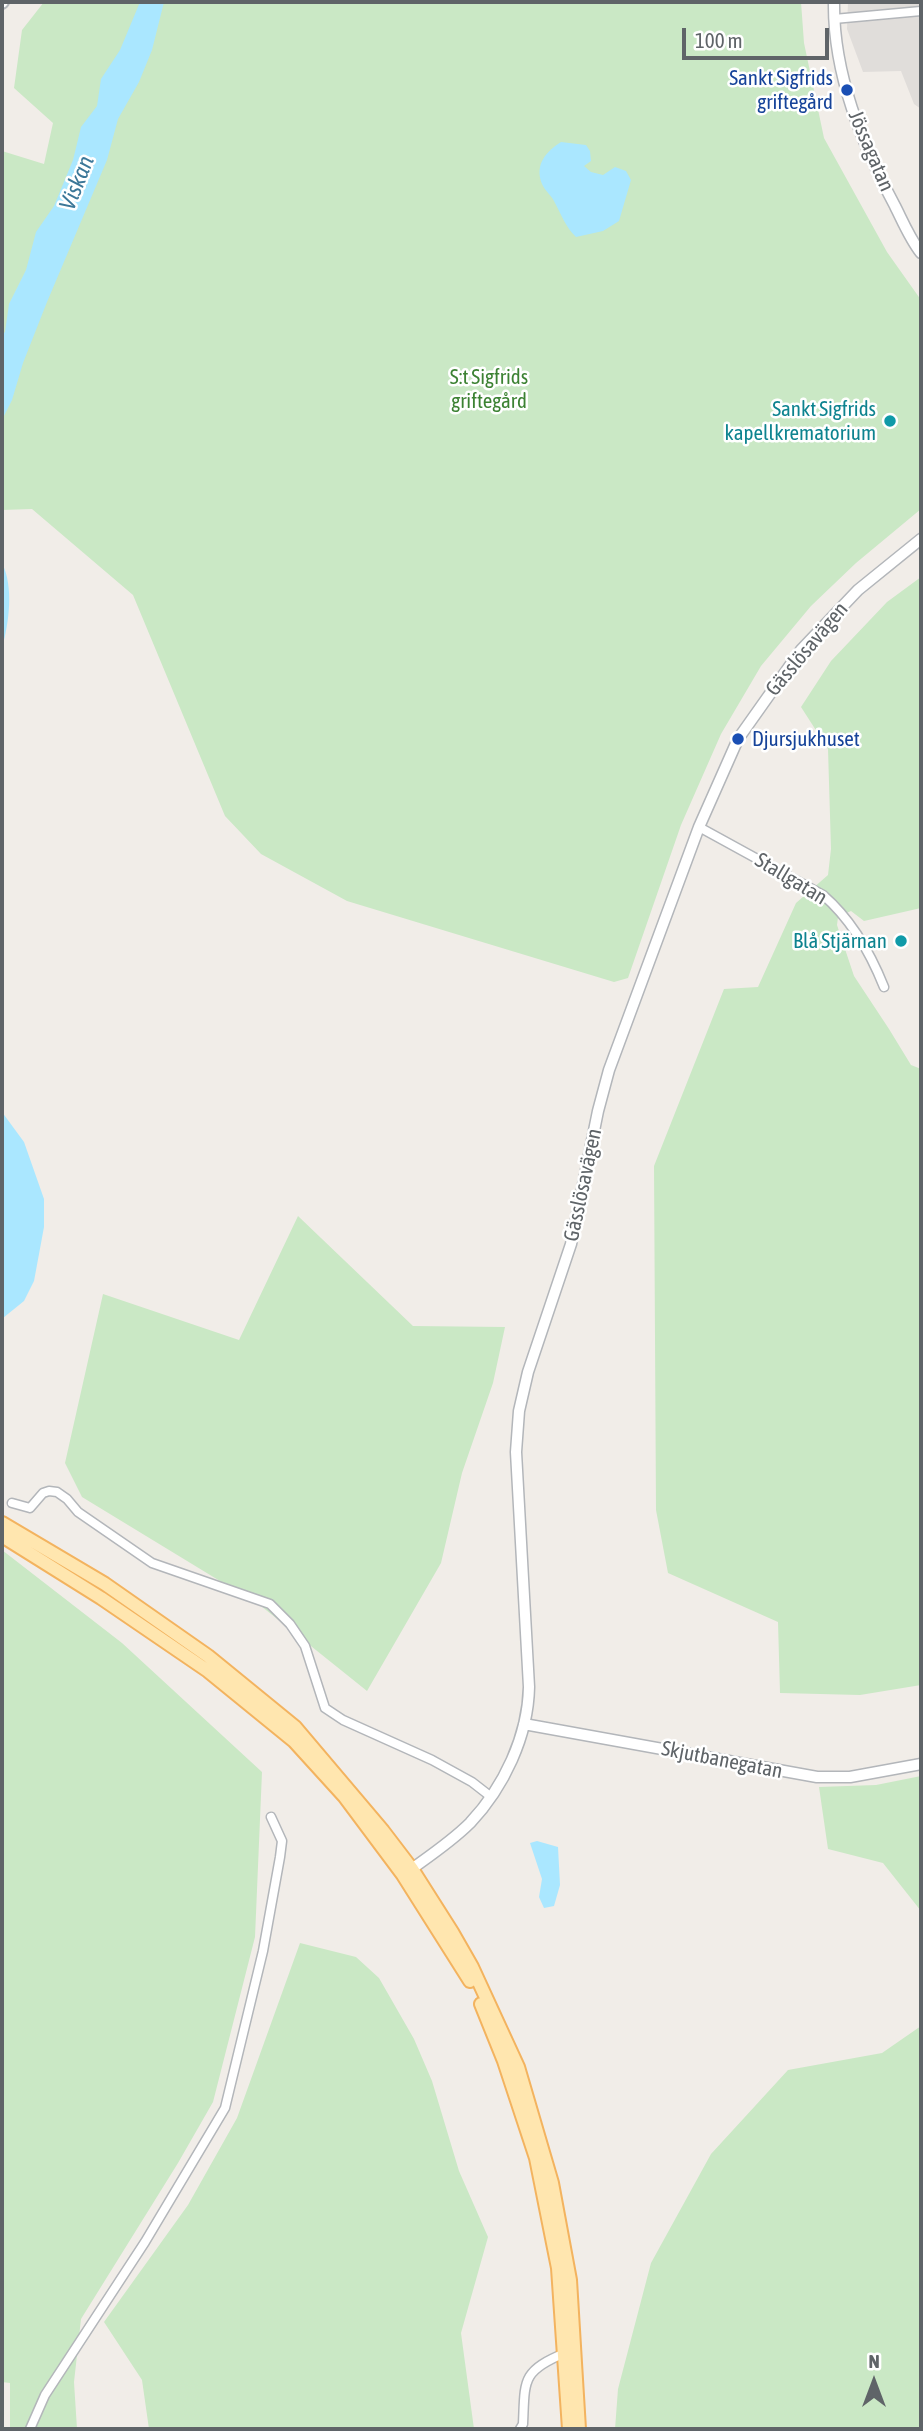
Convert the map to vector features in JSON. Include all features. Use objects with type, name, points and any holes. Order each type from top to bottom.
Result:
[{"type":"main road","points":[[2,1523],[10,1536],[208,1671],[294,1741],[407,1872],[452,1932],[518,2067],[552,2183],[570,2280],[579,2429]]},
{"type":"main road","points":[[407,1872],[474,1988],[505,2061],[536,2158],[558,2268],[569,2429]]},
{"type":"street","name":"Jössagatan","points":[[834,2],[842,71],[858,128],[876,171],[921,253]]},
{"type":"street","points":[[834,19],[921,11]]},
{"type":"street","name":"Gässlösavägen","points":[[407,1872],[433,1855],[470,1822],[503,1776],[517,1747],[524,1724],[528,1687],[516,1452],[519,1410],[528,1372],[571,1244],[609,1070],[699,827],[738,739],[780,677],[801,650],[858,590],[921,539]]},
{"type":"street","name":"Stallgatan","points":[[699,827],[823,895],[839,909],[864,945],[884,987]]},
{"type":"street","points":[[12,1503],[30,1508],[43,1493],[57,1492],[78,1512],[152,1563],[270,1604],[290,1624],[305,1646],[326,1708],[343,1720],[432,1760],[472,1782],[490,1796]]},
{"type":"street","name":"Skjutbanegatan","points":[[524,1724],[817,1777],[850,1777],[921,1764]]},
{"type":"street","points":[[30,2429],[45,2395],[145,2242],[225,2108],[263,1951],[280,1857],[282,1841],[271,1817]]},
{"type":"street","points":[[520,2429],[525,2383],[532,2372],[544,2362],[565,2353]]},
{"type":"shaded area","points":[[848,2],[921,2],[921,109],[914,104],[901,71],[863,72],[847,29]]},
{"type":"green space","name":"S:t Sigfrids griftegård","points":[[44,2],[801,2],[804,43],[824,138],[887,252],[921,300],[921,509],[856,563],[811,606],[761,666],[721,734],[681,825],[628,978],[614,982],[347,901],[261,854],[225,816],[133,595],[32,509],[2,510],[2,151],[44,164],[53,123],[14,88],[22,30]]},
{"type":"green space","points":[[921,577],[921,908],[864,921],[851,911],[838,917],[837,925],[854,976],[911,1065],[921,1069],[921,1685],[860,1695],[780,1693],[778,1622],[668,1573],[656,1510],[654,1166],[724,989],[758,987],[796,903],[828,875],[831,849],[828,749],[801,707],[831,661],[887,602]]},
{"type":"green space","points":[[298,1216],[413,1326],[505,1327],[493,1383],[462,1473],[441,1563],[367,1691],[261,1606],[82,1497],[65,1463],[103,1294],[239,1340]]},
{"type":"green space","points":[[2,1550],[122,1643],[262,1772],[255,1937],[213,2102],[81,2319],[74,2382],[77,2429],[10,2429],[10,2383],[2,2382]]},
{"type":"green space","points":[[921,1776],[921,1911],[883,1863],[828,1849],[819,1787],[876,1785]]},
{"type":"green space","points":[[300,1943],[356,1957],[379,1978],[414,2039],[432,2081],[459,2171],[488,2237],[461,2333],[474,2429],[149,2429],[142,2380],[104,2322],[188,2205],[237,2118]]},
{"type":"green space","points":[[921,2026],[921,2429],[615,2429],[618,2389],[651,2263],[711,2154],[788,2070],[882,2053]]},
{"type":"water","name":"Viskan","points":[[140,2],[164,2],[152,50],[139,82],[118,119],[107,160],[47,302],[12,400],[2,420],[2,335],[5,332],[9,304],[26,270],[36,232],[54,206],[73,160],[81,127],[97,106],[101,79],[120,50]]},
{"type":"water","points":[[561,142],[586,145],[591,161],[584,166],[591,172],[603,175],[615,167],[626,171],[631,180],[619,221],[603,231],[576,237],[542,184],[540,170],[543,159]]},
{"type":"water","points":[[2,563],[8,583],[9,605],[2,648]]},
{"type":"water","points":[[2,1112],[24,1142],[44,1199],[44,1227],[34,1281],[24,1301],[3,1318],[2,1323],[4,1222]]},
{"type":"water","points":[[537,1841],[558,1847],[560,1885],[554,1906],[544,1908],[539,1897],[542,1879],[530,1843]]},
{"type":"place","name":"Sankt Sigfrids griftegård","points":[[847,90]]},
{"type":"place","name":"Sankt Sigfrids kapellkrematorium","points":[[890,421]]},
{"type":"place","name":"Djursjukhuset","points":[[738,739]]},
{"type":"place","name":"Blå Stjärnan","points":[[901,941]]}]
